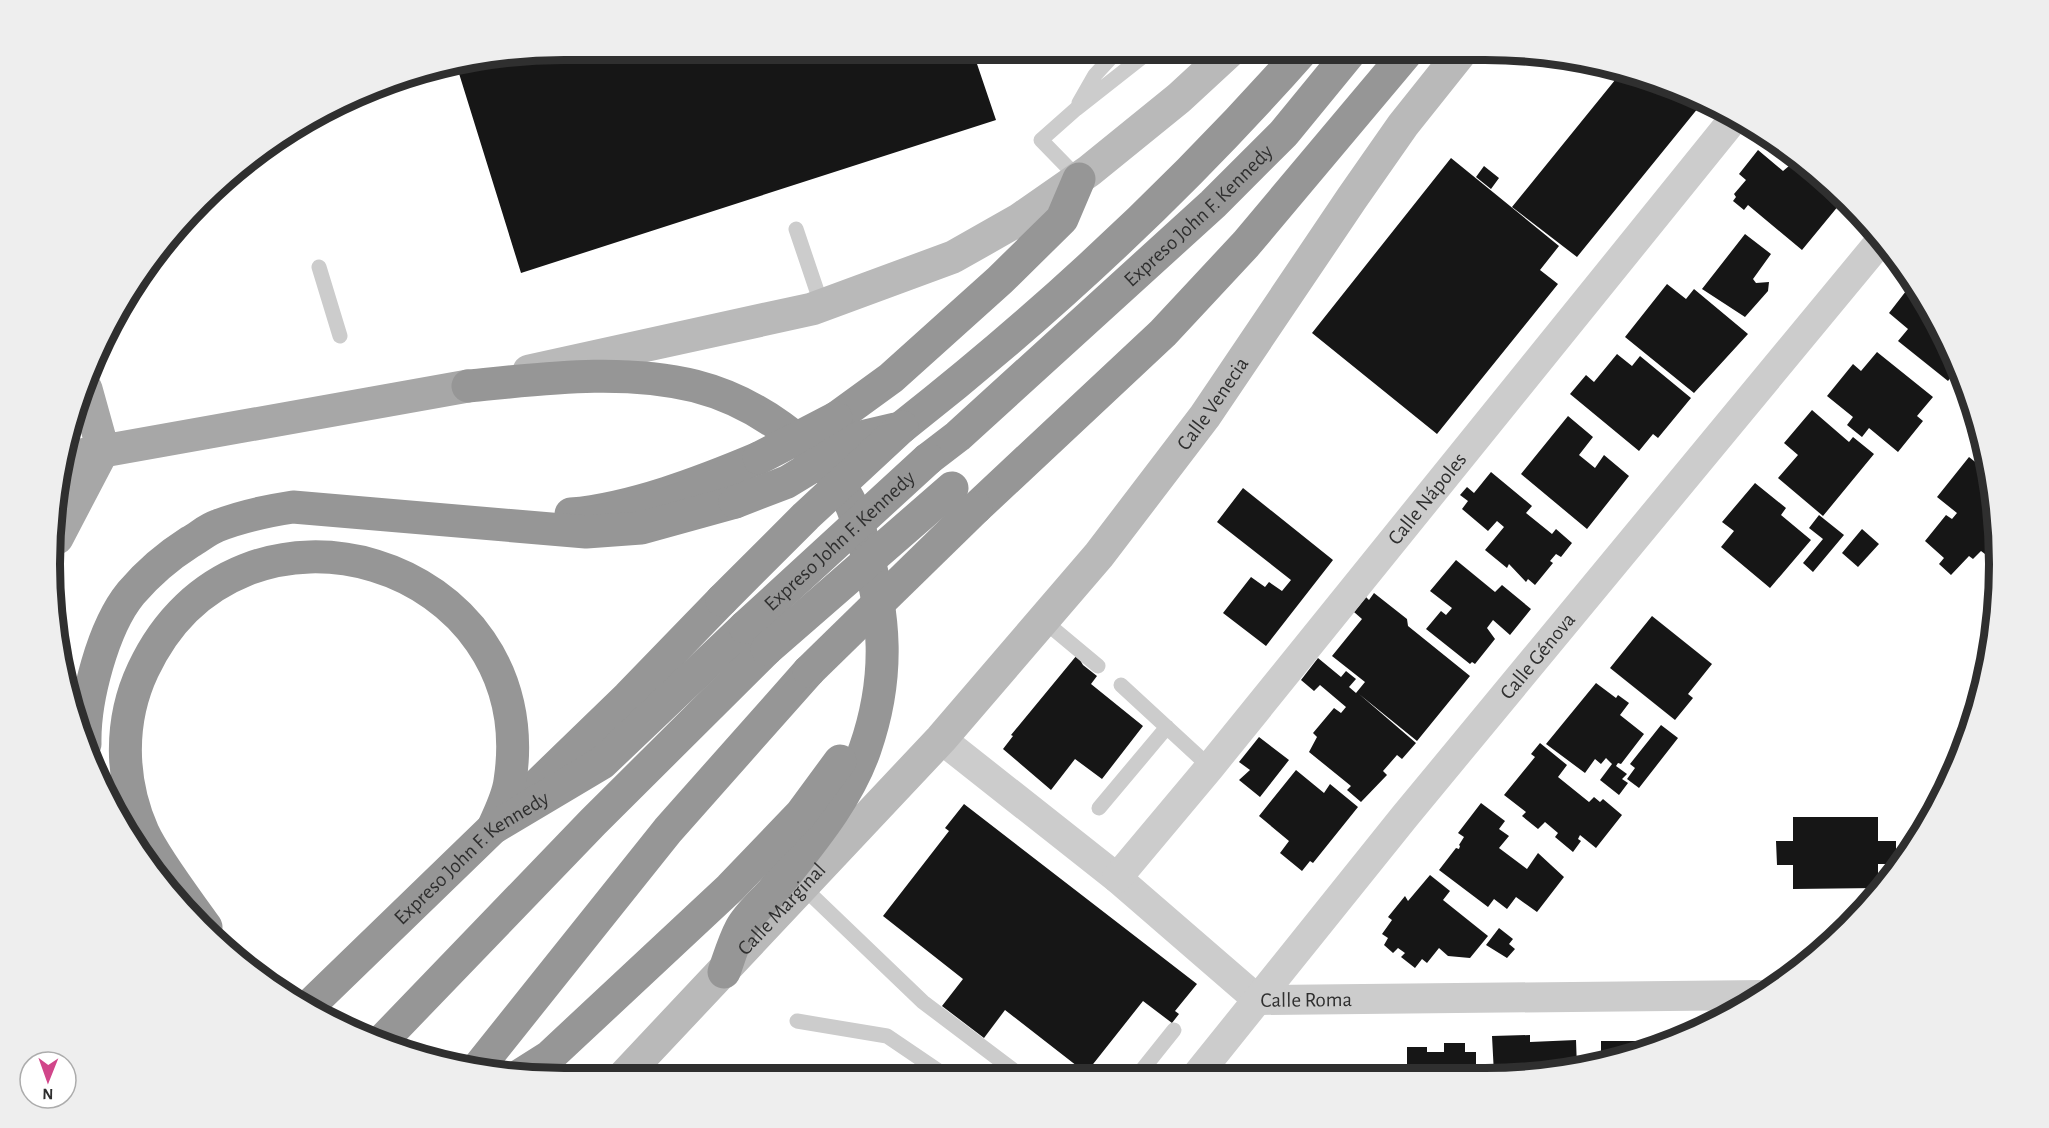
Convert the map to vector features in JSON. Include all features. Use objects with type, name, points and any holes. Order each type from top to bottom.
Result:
[{"type":"highway","points":[[493,828],[628,697],[806,516],[902,427],[966,377],[1165,196],[1259,100],[1294,60]]},
{"type":"highway","name":"Expreso John F. Kennedy","points":[[314,1001],[493,828],[602,764],[756,638],[928,459],[958,436],[1213,204],[1284,133],[1344,60]]},
{"type":"highway","name":"Expreso John F. Kennedy","points":[[483,1061],[668,830],[964,498],[1030,459],[1163,333],[1246,244],[1402,60]]},
{"type":"highway","points":[[468,524],[596,512],[708,479],[759,458],[836,418],[891,378],[1000,280],[1062,219],[1079,178]]},
{"type":"highway","points":[[468,386],[569,377],[636,379],[693,386],[722,394],[763,416],[790,435],[830,473],[847,497],[875,579],[882,617],[880,682],[865,748],[853,777],[807,847],[741,927],[724,972]]},
{"type":"highway","points":[[86,722],[86,707],[96,668],[108,636],[130,594],[168,556],[215,526],[258,513],[293,507],[468,524],[586,532],[630,528],[735,502],[787,482],[861,437],[902,427]]},
{"type":"highway","points":[[387,1036],[592,822],[756,638],[964,498]]},
{"type":"highway","points":[[186,897],[143,833],[128,787],[124,739],[133,691],[154,647],[184,609],[223,580],[268,562],[327,556],[365,561],[411,578],[450,606],[482,644],[503,687],[513,735],[510,783],[493,828]]},
{"type":"highway","points":[[533,1067],[549,1057],[618,995],[730,888],[801,814],[849,747],[880,682]]},
{"type":"main road","points":[[72,456],[468,386]]},
{"type":"main road","points":[[61,530],[104,450],[89,398]]},
{"type":"street","points":[[468,386],[610,351],[706,334],[822,306],[952,257],[1020,219],[1079,178],[1179,98],[1220,60]]},
{"type":"street","name":"Calle Venecia","points":[[941,739],[1099,555],[1205,416],[1403,125],[1455,60]]},
{"type":"street","name":"Calle Nápoles","points":[[1117,878],[1210,767],[1730,124]]},
{"type":"street","name":"Calle Génova","points":[[1203,1068],[1405,816],[1876,246]]},
{"type":"street","name":"Calle Roma","points":[[941,739],[1117,878],[1258,1000],[1747,994]]},
{"type":"street","name":"Calle Marginal","points":[[632,1068],[941,739]]},
{"type":"lane","points":[[1076,109],[1095,75],[1109,60]]},
{"type":"lane","points":[[1079,178],[1041,140],[1138,60]]},
{"type":"lane","points":[[796,229],[822,306]]},
{"type":"lane","points":[[319,267],[340,336]]},
{"type":"lane","points":[[1044,621],[1098,666]]},
{"type":"lane","points":[[1121,685],[1210,767]]},
{"type":"lane","points":[[1100,808],[1167,727]]},
{"type":"lane","points":[[803,887],[923,1002],[1010,1068]]},
{"type":"lane","points":[[797,1021],[887,1035],[934,1068]]},
{"type":"lane","points":[[1144,1068],[1174,1030]]},
{"type":"building","points":[[564,60],[976,60],[996,120],[521,273],[458,72],[498,64]]},
{"type":"building","points":[[1617,78],[1678,98],[1698,108],[1577,257],[1512,207]]},
{"type":"building","points":[[1758,150],[1783,171],[1792,164],[1839,206],[1802,250],[1748,205],[1744,210],[1733,201],[1736,197],[1734,194],[1746,180],[1739,174]]},
{"type":"building","points":[[1451,158],[1559,246],[1540,270],[1558,284],[1437,434],[1312,333]]},
{"type":"building","points":[[1484,166],[1499,178],[1491,189],[1476,177]]},
{"type":"building","points":[[1745,234],[1771,254],[1753,279],[1756,283],[1769,282],[1768,291],[1745,317],[1702,289]]},
{"type":"building","points":[[1667,284],[1686,299],[1694,289],[1748,334],[1694,393],[1625,337]]},
{"type":"building","points":[[1907,289],[1937,341],[1951,371],[1952,375],[1948,381],[1898,341],[1908,329],[1889,313]]},
{"type":"building","points":[[1877,352],[1933,397],[1917,416],[1923,421],[1898,452],[1869,428],[1862,437],[1847,425],[1853,417],[1827,396],[1853,364],[1861,371]]},
{"type":"building","points":[[1617,354],[1632,366],[1640,356],[1691,398],[1658,438],[1653,434],[1639,451],[1570,394],[1586,375],[1594,382]]},
{"type":"building","points":[[1812,410],[1849,442],[1853,437],[1874,454],[1823,516],[1778,478],[1798,455],[1784,443]]},
{"type":"building","points":[[1568,416],[1593,437],[1579,455],[1595,468],[1604,455],[1629,476],[1587,529],[1521,474]]},
{"type":"building","points":[[1969,457],[1979,465],[1985,498],[1989,551],[1985,554],[1981,551],[1973,559],[1969,556],[1951,575],[1939,564],[1944,558],[1925,541],[1946,515],[1952,519],[1957,513],[1937,497]]},
{"type":"building","points":[[1491,472],[1532,506],[1526,513],[1552,534],[1556,529],[1572,543],[1561,557],[1556,554],[1550,561],[1553,563],[1535,585],[1528,579],[1526,582],[1509,564],[1507,568],[1485,550],[1504,527],[1497,521],[1488,531],[1462,509],[1468,501],[1460,495],[1467,487],[1474,493]]},
{"type":"building","points":[[1755,483],[1786,508],[1781,515],[1811,540],[1770,588],[1721,547],[1734,531],[1722,522]]},
{"type":"building","points":[[1243,488],[1333,560],[1266,646],[1223,613],[1251,577],[1265,587],[1269,582],[1282,591],[1291,580],[1217,522]]},
{"type":"building","points":[[1819,515],[1844,535],[1813,572],[1803,563],[1823,539],[1809,528]]},
{"type":"building","points":[[1862,529],[1879,544],[1858,567],[1842,553]]},
{"type":"building","points":[[1456,560],[1495,592],[1502,585],[1531,609],[1510,635],[1493,620],[1487,628],[1495,639],[1475,664],[1472,662],[1470,664],[1426,629],[1441,611],[1446,615],[1452,608],[1430,591]]},
{"type":"building","points":[[1374,593],[1407,619],[1408,626],[1470,676],[1417,741],[1359,694],[1416,743],[1402,759],[1397,755],[1383,771],[1387,775],[1361,802],[1347,790],[1351,786],[1309,752],[1317,737],[1313,733],[1334,708],[1341,713],[1346,707],[1320,685],[1314,691],[1301,680],[1318,658],[1341,677],[1346,671],[1356,679],[1349,687],[1356,693],[1365,682],[1332,656],[1362,619],[1354,612],[1366,597],[1369,600]]},
{"type":"building","points":[[1652,616],[1712,664],[1688,694],[1693,698],[1675,720],[1610,668]]},
{"type":"building","points":[[1077,655],[1083,665],[1097,676],[1091,684],[1143,726],[1102,779],[1075,759],[1051,790],[1003,749],[1013,736],[1011,735]]},
{"type":"building","points":[[1596,683],[1616,698],[1618,695],[1629,703],[1620,715],[1644,734],[1621,764],[1618,763],[1616,766],[1627,774],[1622,779],[1628,783],[1619,795],[1600,780],[1612,764],[1606,758],[1601,764],[1595,759],[1585,773],[1546,744]]},
{"type":"building","points":[[1661,725],[1678,738],[1639,788],[1627,779],[1635,768],[1630,764]]},
{"type":"building","points":[[1259,737],[1289,760],[1260,797],[1239,780],[1250,770],[1239,762]]},
{"type":"building","points":[[1540,743],[1567,765],[1558,777],[1589,802],[1594,797],[1600,802],[1603,799],[1622,815],[1596,848],[1580,835],[1578,839],[1581,841],[1573,852],[1555,837],[1558,833],[1545,822],[1538,829],[1522,816],[1526,812],[1504,795],[1535,757],[1531,754]]},
{"type":"building","points":[[1296,770],[1324,793],[1330,784],[1358,807],[1313,863],[1310,861],[1302,871],[1280,853],[1289,841],[1259,816]]},
{"type":"building","points":[[1481,803],[1505,821],[1499,829],[1509,836],[1499,848],[1527,869],[1538,853],[1564,877],[1537,912],[1516,897],[1507,909],[1494,899],[1488,907],[1439,870],[1456,848],[1459,849],[1464,837],[1458,833]]},
{"type":"building","points":[[964,804],[1197,984],[1175,1011],[1179,1014],[1172,1023],[1143,1001],[1090,1068],[1080,1068],[1005,1010],[984,1038],[942,1006],[963,979],[883,916],[949,831],[945,828]]},
{"type":"building","points":[[1793,817],[1878,817],[1878,841],[1896,841],[1896,855],[1890,864],[1878,864],[1878,879],[1871,888],[1793,889],[1793,865],[1777,865],[1776,841],[1793,841]]},
{"type":"building","points":[[1430,875],[1450,891],[1443,900],[1488,936],[1470,958],[1448,956],[1439,948],[1427,963],[1422,959],[1415,968],[1401,957],[1405,953],[1398,948],[1393,953],[1384,945],[1388,938],[1382,934],[1392,920],[1388,917],[1405,896],[1408,901]]},
{"type":"building","points":[[1499,928],[1513,939],[1509,944],[1515,949],[1507,958],[1486,945]]},
{"type":"building","points":[[1530,1035],[1530,1042],[1576,1040],[1577,1059],[1551,1064],[1494,1068],[1492,1036]]},
{"type":"building","points":[[1601,1041],[1647,1041],[1615,1051],[1601,1054]]},
{"type":"building","points":[[1444,1043],[1465,1043],[1465,1052],[1476,1052],[1476,1068],[1407,1068],[1407,1047],[1427,1047],[1427,1052],[1444,1052]]},
{"type":"building","points":[[714,1067],[764,1068],[714,1068]]}]
